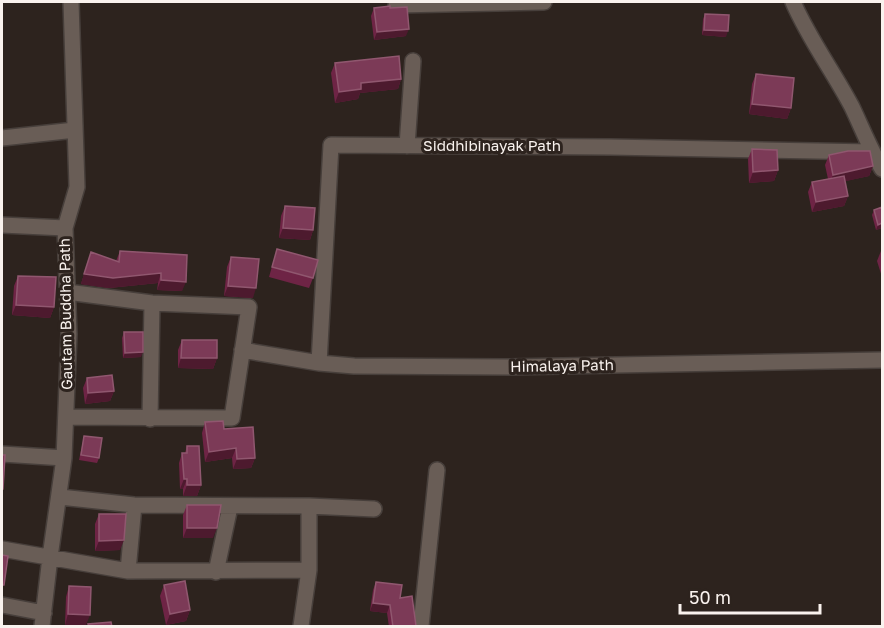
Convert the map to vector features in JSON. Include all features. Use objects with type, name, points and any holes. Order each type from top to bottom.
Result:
[{"type":"street","name":"Gautam Buddha Path","points":[[43,620],[64,458],[69,334],[65,228],[77,187],[71,2]]},
{"type":"street","points":[[396,5],[544,2]]},
{"type":"street","points":[[793,2],[805,29],[851,106],[882,170]]},
{"type":"street","points":[[407,146],[413,61]]},
{"type":"street","points":[[2,138],[75,130]]},
{"type":"street","name":"Siddhibinayak Path","points":[[319,363],[331,145],[872,152]]},
{"type":"street","points":[[2,225],[65,228]]},
{"type":"street","points":[[66,417],[232,418],[249,307],[152,303],[67,292]]},
{"type":"street","points":[[150,419],[152,303]]},
{"type":"street","name":"Himalaya Path","points":[[242,350],[319,363],[354,366],[507,367],[882,360]]},
{"type":"street","points":[[2,454],[64,458]]},
{"type":"street","points":[[421,627],[437,470]]},
{"type":"street","points":[[60,497],[134,505],[309,506],[374,509]]},
{"type":"street","points":[[128,571],[134,505]]},
{"type":"street","points":[[301,627],[309,570],[309,506]]},
{"type":"street","points":[[216,572],[230,507]]},
{"type":"street","points":[[2,549],[128,571],[309,570]]},
{"type":"street","points":[[2,605],[43,620]]},
{"type":"building","points":[[390,6],[390,8],[407,7],[409,29],[377,32],[374,8]]},
{"type":"building","points":[[705,14],[729,15],[728,31],[704,30]]},
{"type":"building","points":[[399,56],[401,79],[361,83],[361,89],[339,92],[335,63]]},
{"type":"building","points":[[756,74],[794,78],[791,108],[752,104]]},
{"type":"building","points":[[752,149],[777,150],[778,170],[753,172]]},
{"type":"building","points":[[848,151],[870,151],[873,166],[833,175],[829,155]]},
{"type":"building","points":[[844,176],[848,196],[816,202],[812,182]]},
{"type":"building","points":[[285,206],[315,208],[313,230],[283,228]]},
{"type":"building","points":[[882,207],[882,223],[878,225],[874,210]]},
{"type":"building","points":[[277,249],[318,260],[313,278],[272,267]]},
{"type":"building","points":[[120,251],[187,255],[186,282],[161,280],[161,273],[113,278],[84,274],[91,252],[119,262]]},
{"type":"building","points":[[231,257],[259,259],[256,288],[228,286]]},
{"type":"building","points":[[18,276],[56,277],[54,307],[16,305]]},
{"type":"building","points":[[124,332],[143,332],[143,352],[125,353]]},
{"type":"building","points":[[182,340],[217,340],[217,358],[181,358]]},
{"type":"building","points":[[112,375],[114,391],[88,393],[87,378]]},
{"type":"building","points":[[223,421],[224,429],[253,427],[255,458],[237,459],[236,448],[209,452],[205,422]]},
{"type":"building","points":[[84,436],[102,438],[99,458],[81,455]]},
{"type":"building","points":[[187,446],[199,446],[201,485],[187,485],[187,479],[184,479],[182,453],[187,453]]},
{"type":"building","points":[[2,455],[5,455],[3,489],[2,489]]},
{"type":"building","points":[[187,505],[221,505],[217,528],[187,528]]},
{"type":"building","points":[[99,514],[126,514],[124,540],[99,541]]},
{"type":"building","points":[[2,555],[8,556],[4,585],[2,585]]},
{"type":"building","points":[[185,581],[190,610],[170,614],[164,585]]},
{"type":"building","points":[[376,582],[402,585],[400,598],[412,596],[416,626],[393,627],[390,605],[373,603]]},
{"type":"building","points":[[69,586],[91,587],[90,615],[68,614]]},
{"type":"building","points":[[111,622],[112,627],[89,627],[88,624]]}]
